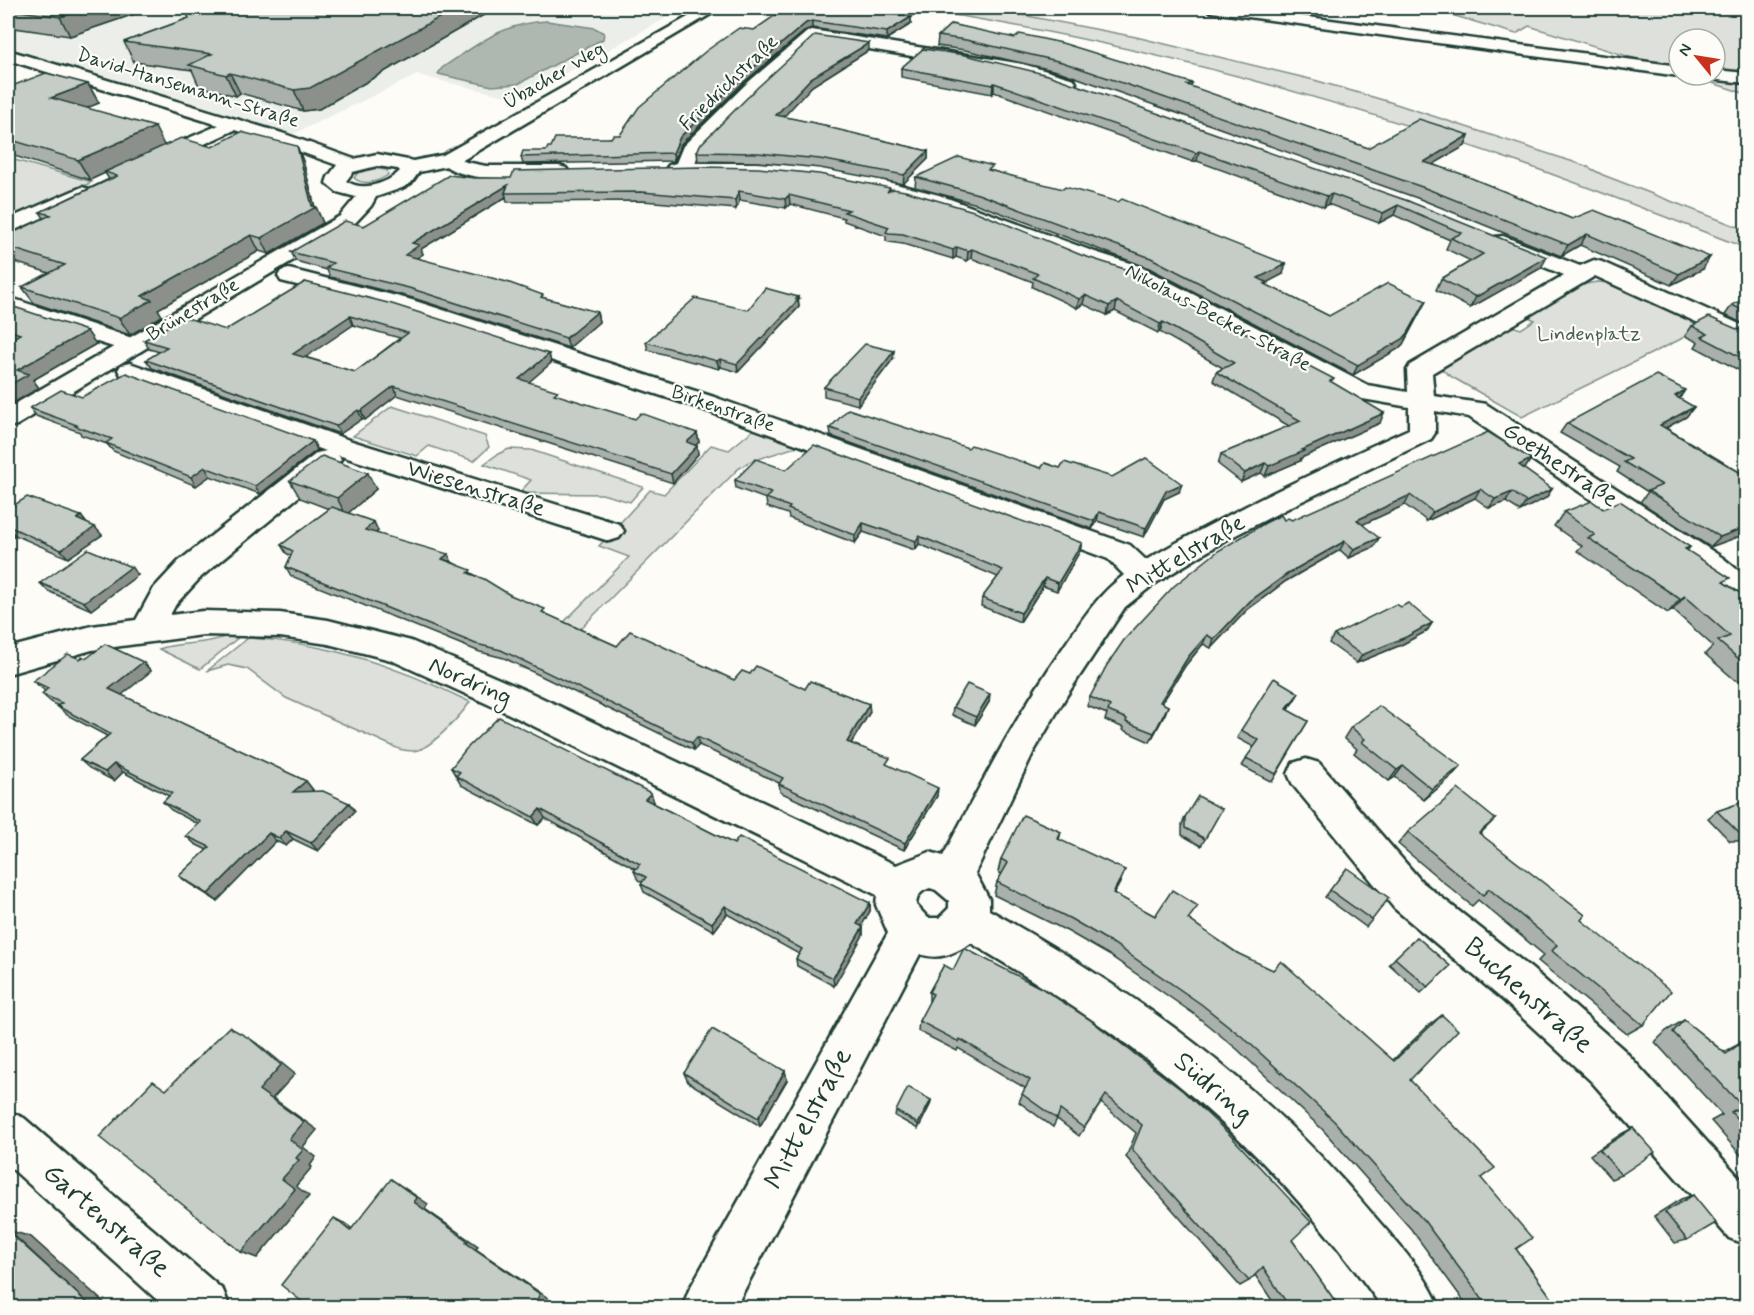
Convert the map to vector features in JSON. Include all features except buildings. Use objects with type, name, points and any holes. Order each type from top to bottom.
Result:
[{"type":"street","name":"Übacher Weg","points":[[409,168],[449,160],[714,8]]},
{"type":"street","points":[[1212,8],[1667,69]]},
{"type":"street","name":"Friedrichstraße","points":[[684,168],[690,150],[751,89],[812,35],[1023,69],[1088,90]]},
{"type":"street","name":"David-Hansemann-Straße","points":[[8,55],[322,152],[354,165]]},
{"type":"street","points":[[1727,76],[1746,78]]},
{"type":"street","points":[[139,167],[233,124]]},
{"type":"street","points":[[388,160],[398,161],[409,168],[410,172],[400,182],[368,191],[347,190],[336,183],[339,174],[354,165],[388,160]]},
{"type":"street","points":[[449,160],[458,166],[489,171],[574,172]]},
{"type":"street","name":"Nikolaus-Becker-Straße","points":[[651,169],[728,168],[836,176],[922,196],[971,211],[1090,258],[1113,264],[1169,289],[1182,299],[1360,392],[1422,401]]},
{"type":"street","points":[[8,227],[99,186]]},
{"type":"street","name":"Brünestraße","points":[[8,419],[131,358],[347,220],[364,202],[368,191]]},
{"type":"street","points":[[1484,234],[1580,274]]},
{"type":"street","points":[[1422,401],[1419,370],[1594,267],[1745,335]]},
{"type":"street","name":"Birkenstraße","points":[[289,276],[404,305],[705,402],[1119,552],[1143,576]]},
{"type":"street","name":"Wiesenstraße","points":[[8,304],[342,447],[609,531]]},
{"type":"street","name":"Mittelstraße","points":[[953,876],[1020,744],[1050,693],[1114,599],[1143,576],[1216,533],[1286,497],[1422,434],[1422,401]]},
{"type":"street","name":"Goethestraße","points":[[1422,401],[1477,410],[1712,566],[1746,593]]},
{"type":"street","points":[[147,629],[164,597],[190,569],[342,447]]},
{"type":"street","name":"Nordring","points":[[8,662],[92,638],[203,623],[280,625],[328,632],[399,650],[515,701],[900,886]]},
{"type":"street","name":"Buchenstraße","points":[[1306,774],[1408,895],[1517,984],[1608,1066],[1746,1221]]},
{"type":"street","points":[[942,871],[953,876],[961,884],[969,903],[967,919],[958,929],[942,937],[932,938],[911,931],[901,922],[896,910],[896,897],[900,886],[918,872],[942,871]]},
{"type":"street","name":"Südring","points":[[967,919],[1124,1015],[1218,1089],[1279,1146],[1337,1211],[1415,1308]]},
{"type":"street","name":"Mittelstraße","points":[[707,1308],[911,931]]},
{"type":"street","name":"Gartenstraße","points":[[8,1134],[205,1308]]},
{"type":"shaded area","points":[[8,8],[685,8],[518,99],[417,75],[293,134],[8,49]]},
{"type":"shaded area","points":[[547,21],[595,28],[604,33],[603,39],[518,84],[492,86],[438,74],[442,68],[503,30]]},
{"type":"green space","points":[[908,8],[985,8],[1136,37],[1314,80],[1390,102],[1586,166],[1603,175],[1746,230],[1746,248],[1526,165],[1298,92],[1143,52],[1065,35]]},
{"type":"green space","points":[[1428,8],[1746,8],[1746,94],[1725,87],[1727,87],[1727,27],[1667,27],[1667,68],[1529,26],[1516,34]]},
{"type":"green space","points":[[8,158],[92,182],[8,221]]},
{"type":"green space","points":[[370,168],[387,170],[388,175],[371,182],[362,182],[354,178],[358,172]]},
{"type":"green space","name":"Lindenplatz","points":[[1597,282],[1613,283],[1707,324],[1522,417],[1441,369],[1512,326],[1521,329],[1535,320],[1528,317],[1580,285]]},
{"type":"green space","points":[[392,406],[485,436],[489,447],[474,461],[429,446],[417,456],[353,436]]},
{"type":"green space","points":[[753,430],[796,444],[796,447],[749,462],[738,469],[537,673],[519,667],[629,557],[599,546],[650,490],[664,494],[711,445],[729,450]]},
{"type":"green space","points":[[509,449],[531,450],[643,487],[630,502],[602,494],[519,493],[531,480],[484,464]]},
{"type":"green space","points":[[229,635],[239,637],[200,669],[159,649],[212,641]]},
{"type":"green space","points":[[248,638],[306,645],[362,658],[444,689],[470,702],[431,743],[414,751],[399,749],[286,698],[247,669],[228,665],[207,671]]}]
